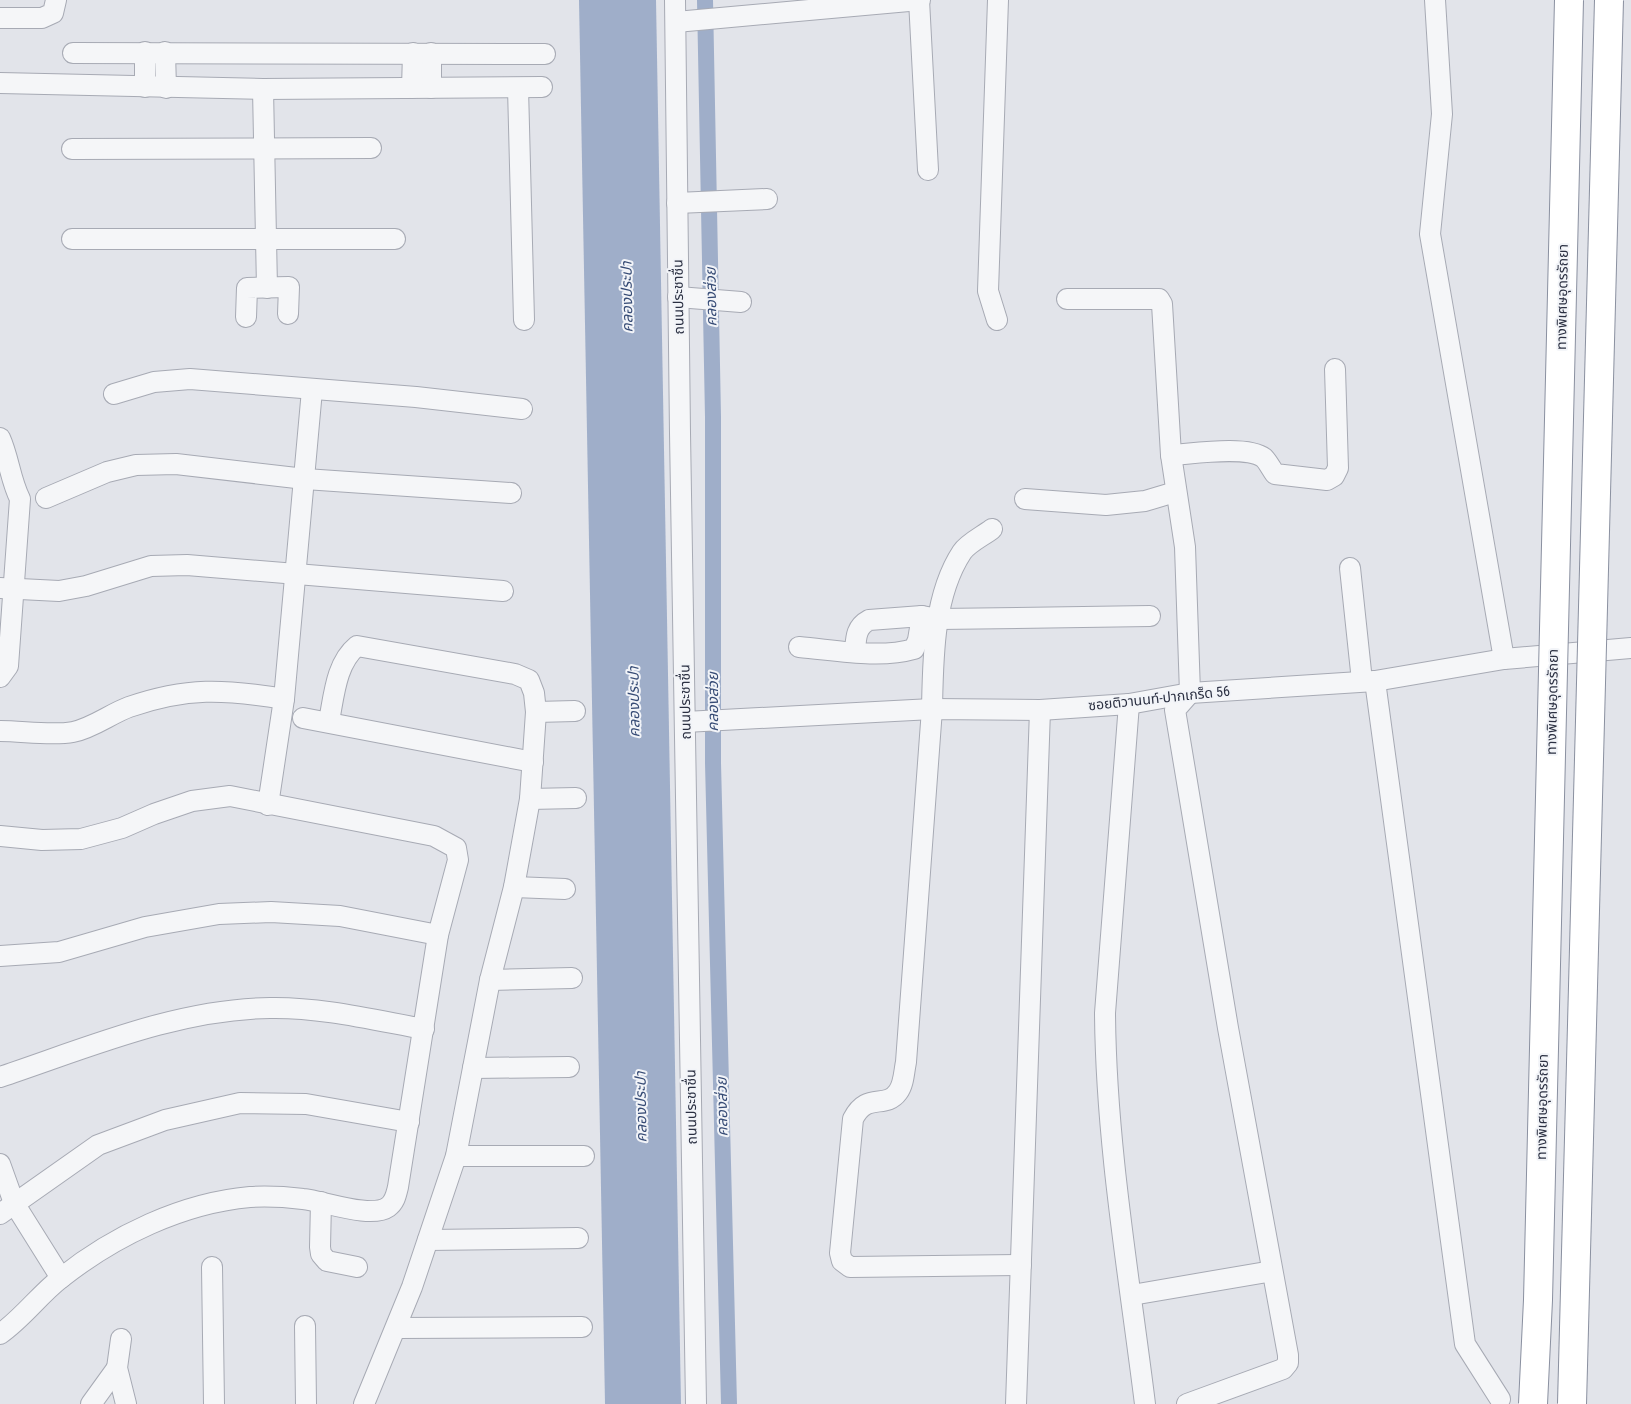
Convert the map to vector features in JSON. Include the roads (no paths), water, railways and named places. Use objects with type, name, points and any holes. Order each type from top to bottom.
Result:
[{"type":"highway","name":"ทางพิเศษอุดรรัถยา","points":[[1533,1404],[1538,1300],[1569,0]]},
{"type":"highway","points":[[1572,1404],[1608,0]]},
{"type":"street","points":[[0,18],[42,18],[52,13],[56,0]]},
{"type":"street","name":"ถนนประชาชื่น","points":[[675,0],[678,297],[702,720],[696,1404]]},
{"type":"street","points":[[676,22],[920,0],[928,170]]},
{"type":"street","points":[[997,320],[988,290],[998,0]]},
{"type":"street","points":[[1435,0],[1442,114],[1430,234],[1504,660]]},
{"type":"street","points":[[145,52],[145,87]]},
{"type":"street","points":[[166,52],[166,88]]},
{"type":"street","points":[[73,53],[545,54]]},
{"type":"street","points":[[422,53],[422,88]]},
{"type":"street","points":[[0,83],[263,89],[542,88]]},
{"type":"street","points":[[518,88],[524,320]]},
{"type":"street","points":[[263,89],[267,288]]},
{"type":"street","points":[[72,149],[371,148]]},
{"type":"street","points":[[677,203],[767,199]]},
{"type":"street","points":[[72,239],[395,239]]},
{"type":"street","points":[[246,317],[247,288],[289,287],[288,314]]},
{"type":"street","points":[[678,297],[741,302]]},
{"type":"street","points":[[1067,299],[1159,299],[1162,304],[1170,456],[1174,492],[1185,547],[1190,693],[1175,710],[1228,1028],[1288,1363],[1284,1369],[1187,1404]]},
{"type":"street","points":[[1170,456],[1229,451],[1252,454],[1264,458],[1275,474],[1327,480],[1334,476],[1338,468],[1335,369]]},
{"type":"street","points":[[114,394],[154,382],[190,379],[416,397],[522,409]]},
{"type":"street","points":[[268,804],[284,698],[312,390]]},
{"type":"street","points":[[0,438],[6,452],[5,487],[20,499],[7,589],[8,666],[0,678]]},
{"type":"street","points":[[46,498],[107,472],[136,465],[176,464],[305,479],[511,493]]},
{"type":"street","points":[[1025,499],[1106,505],[1145,501],[1174,492]]},
{"type":"street","points":[[799,647],[883,653],[914,649],[942,596],[962,551],[992,529]]},
{"type":"street","points":[[7,589],[59,591],[86,586],[151,566],[187,565],[503,591]]},
{"type":"street","points":[[1350,568],[1369,681],[1465,1344],[1500,1398]]},
{"type":"street","points":[[855,651],[857,630],[869,620],[930,617],[1150,616]]},
{"type":"street","points":[[930,617],[933,658],[932,709],[906,1062],[899,1091],[892,1099],[865,1103],[858,1108],[853,1119],[840,1254],[842,1261],[850,1267],[1021,1265]]},
{"type":"street","points":[[329,722],[339,674],[347,654],[357,646],[515,674],[528,680],[534,693],[536,712],[530,800],[514,886],[490,980],[456,1156],[397,1328],[364,1404]]},
{"type":"street","name":"ซอยติวานนท์-ปากเกร็ด 56","points":[[702,720],[932,709],[1040,710],[1129,704],[1190,693],[1369,681],[1504,660],[1631,648]]},
{"type":"street","points":[[0,731],[72,732],[95,724],[126,708],[162,696],[207,690],[284,698]]},
{"type":"street","points":[[1129,704],[1105,1021],[1113,1144],[1145,1404]]},
{"type":"street","points":[[1016,1404],[1040,710]]},
{"type":"street","points":[[536,712],[575,711]]},
{"type":"street","points":[[303,718],[532,762]]},
{"type":"street","points":[[0,836],[42,840],[81,839],[122,828],[154,814],[192,801],[230,796],[434,836],[456,848],[458,860],[438,935],[395,1200],[388,1207],[375,1212],[305,1199],[250,1197],[198,1208],[132,1231],[61,1278],[18,1321],[0,1334]]},
{"type":"street","points":[[530,800],[576,798]]},
{"type":"street","points":[[514,886],[565,889]]},
{"type":"street","points":[[0,956],[59,952],[145,927],[220,914],[271,912],[340,916],[438,935]]},
{"type":"street","points":[[490,980],[572,978]]},
{"type":"street","points":[[0,1077],[143,1029],[222,1012],[271,1008],[328,1013],[424,1029]]},
{"type":"street","points":[[473,1068],[569,1067]]},
{"type":"street","points":[[7,1209],[98,1145],[165,1120],[240,1103],[306,1104],[409,1122]]},
{"type":"street","points":[[456,1156],[584,1156]]},
{"type":"street","points":[[0,1164],[7,1209],[61,1278]]},
{"type":"street","points":[[321,1202],[321,1254],[327,1261],[357,1266]]},
{"type":"street","points":[[428,1240],[578,1238]]},
{"type":"street","points":[[212,1267],[214,1404]]},
{"type":"street","points":[[1132,1295],[1272,1270]]},
{"type":"street","points":[[305,1326],[306,1404]]},
{"type":"street","points":[[397,1328],[582,1327]]},
{"type":"street","points":[[121,1339],[117,1368],[126,1404]]},
{"type":"street","points":[[91,1404],[117,1368]]},
{"type":"water","name":"คลองประปา","points":[[579,0],[656,0],[681,1404],[605,1404]]},
{"type":"waterway","name":"คลองส่วย","points":[[705,0],[713,417],[713,763],[729,1404]]}]
